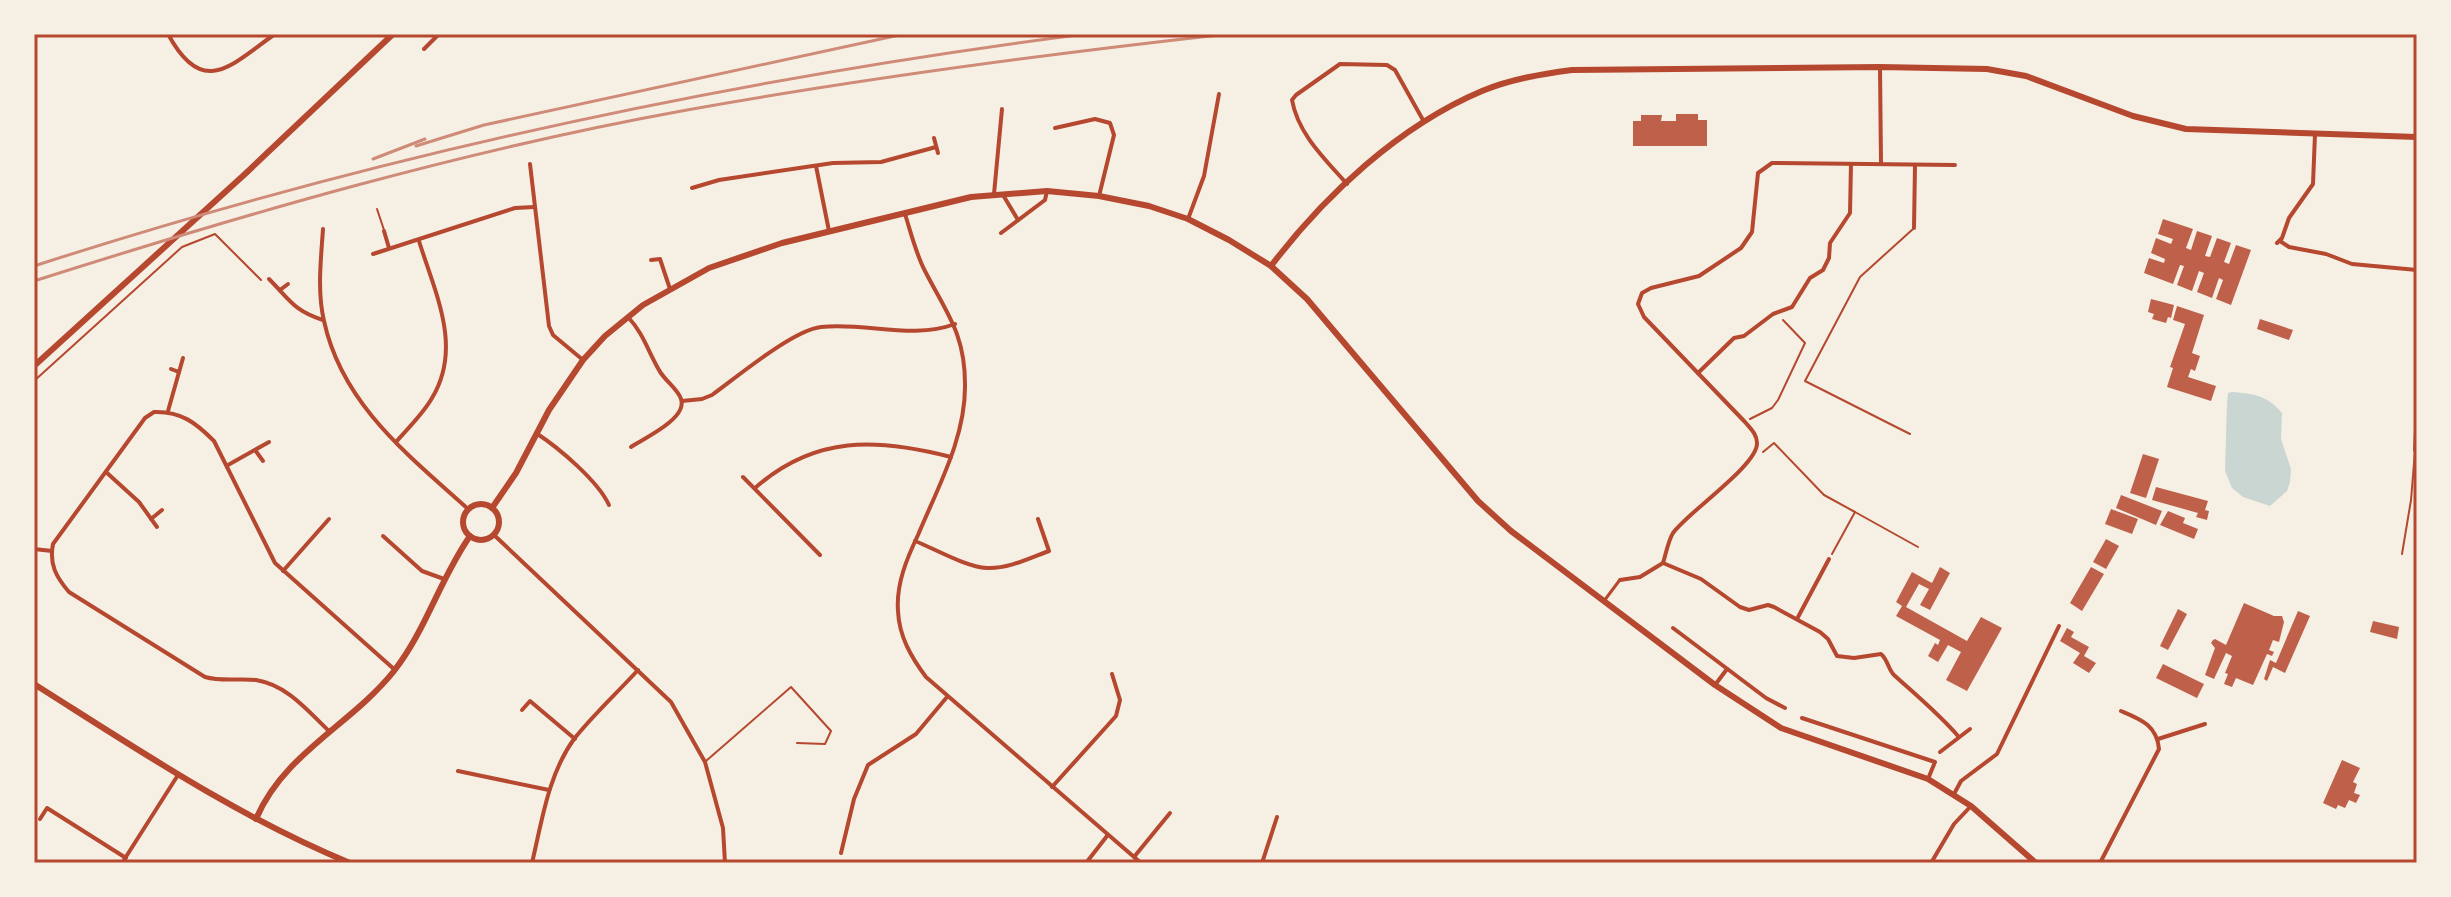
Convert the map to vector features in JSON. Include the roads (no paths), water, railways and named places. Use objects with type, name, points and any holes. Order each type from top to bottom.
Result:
[{"type":"street","points":[[168,34],[186,63],[195,68],[220,71],[275,34]]},
{"type":"street","points":[[34,366],[393,34]]},
{"type":"street","points":[[424,49],[439,34]]},
{"type":"street","points":[[1347,184],[1308,139],[1294,113],[1292,100],[1296,95],[1340,64],[1387,65],[1395,70],[1423,120]]},
{"type":"street","points":[[1880,67],[1881,164]]},
{"type":"street","points":[[1271,266],[1307,223],[1347,184],[1423,120],[1483,90],[1534,75],[1572,70],[1987,69],[2026,76],[2133,116],[2186,129],[2417,137]]},
{"type":"street","points":[[1188,219],[1204,176],[1219,94]]},
{"type":"street","points":[[1002,109],[998,194],[1018,220]]},
{"type":"street","points":[[1055,128],[1095,119],[1110,123],[1114,135],[1099,196]]},
{"type":"street","points":[[2315,134],[2313,184],[2289,218],[2278,242],[2352,264],[2417,270]]},
{"type":"street","points":[[692,188],[719,180],[833,163],[881,162],[937,150],[934,138]]},
{"type":"street","points":[[1604,601],[1620,580],[1640,577],[1663,563],[1672,534],[1735,475],[1758,446],[1756,435],[1745,422],[1644,317],[1638,304],[1642,293],[1699,276],[1741,248],[1752,232],[1757,180],[1764,167],[1772,163],[1955,165]]},
{"type":"street","points":[[530,164],[549,326],[553,335],[583,360]]},
{"type":"street","points":[[1698,373],[1734,338],[1744,336],[1777,313],[1792,307],[1810,278],[1823,270],[1829,258],[1830,243],[1850,213],[1851,164]]},
{"type":"street","points":[[1914,228],[1915,165]]},
{"type":"street","points":[[816,166],[830,233]]},
{"type":"street","points":[[1001,233],[1045,200],[1047,191]]},
{"type":"street","points":[[492,508],[583,360],[628,317],[709,268],[745,255],[830,233],[998,194],[1047,191],[1099,196],[1149,206],[1188,219],[1271,266],[1307,299],[1478,501],[1511,531],[1715,685],[1781,728],[1928,779],[1971,806],[2036,863]]},
{"type":"street","points":[[373,254],[515,208],[534,207]]},
{"type":"street","points":[[905,214],[923,268],[955,324],[964,352],[965,389],[962,420],[951,457],[915,541],[899,590],[898,612],[903,638],[919,668],[947,697],[1141,863]]},
{"type":"street","points":[[323,229],[320,279],[323,320],[335,359],[369,416],[468,509]]},
{"type":"street","points":[[384,231],[389,248]]},
{"type":"street","points":[[396,442],[430,402],[441,383],[447,359],[447,332],[419,241]]},
{"type":"street","points":[[651,260],[660,259],[670,289]]},
{"type":"street","points":[[269,279],[304,314],[323,320]]},
{"type":"street","points":[[280,290],[288,284]]},
{"type":"street","points":[[628,317],[644,337],[662,376],[682,401],[675,419],[631,447]]},
{"type":"street","points":[[682,401],[712,395],[793,337],[818,327],[936,331],[955,324]]},
{"type":"street","points":[[168,411],[183,358]]},
{"type":"street","points":[[171,369],[179,372]]},
{"type":"street","points":[[2415,450],[2417,410]]},
{"type":"street","points":[[329,731],[291,695],[275,686],[255,680],[219,681],[205,677],[69,592],[59,580],[53,567],[52,551],[62,529],[145,418],[154,412],[168,411],[181,414],[199,425],[214,441],[228,465],[275,563],[395,670]]},
{"type":"street","points":[[536,433],[561,451],[605,496],[609,505]]},
{"type":"street","points":[[228,465],[269,442]]},
{"type":"street","points":[[755,488],[787,463],[845,445],[878,443],[951,457]]},
{"type":"street","points":[[255,450],[263,461]]},
{"type":"street","points":[[106,472],[128,491],[157,527]]},
{"type":"street","points":[[743,477],[820,555]]},
{"type":"street","points":[[483,504],[492,508],[499,518],[498,530],[494,535],[485,540],[470,536],[463,526],[468,509],[483,504]]},
{"type":"street","points":[[151,519],[162,510]]},
{"type":"street","points":[[283,571],[329,519]]},
{"type":"street","points":[[915,541],[976,566],[1004,566],[1049,551],[1038,519]]},
{"type":"street","points":[[494,535],[671,702],[705,762],[723,828],[725,863]]},
{"type":"street","points":[[383,536],[422,571],[444,579]]},
{"type":"street","points":[[256,819],[278,780],[306,749],[373,695],[395,670],[418,635],[444,579],[470,536]]},
{"type":"street","points":[[34,549],[52,551]]},
{"type":"street","points":[[1797,619],[1829,559]]},
{"type":"street","points":[[1663,563],[1701,579],[1740,607],[1749,610],[1768,605],[1797,619],[1820,632],[1828,639],[1833,651],[1844,658],[1881,654],[1892,673],[1907,684],[1923,704],[1942,718],[1958,736]]},
{"type":"street","points":[[1954,794],[1961,781],[1997,754],[2059,626]]},
{"type":"street","points":[[1673,628],[1766,698],[1785,708]]},
{"type":"street","points":[[1715,685],[1727,669]]},
{"type":"street","points":[[532,863],[549,790],[575,739],[638,670]]},
{"type":"street","points":[[1052,787],[1116,716],[1120,700],[1112,674]]},
{"type":"street","points":[[34,684],[178,775],[256,819],[350,863]]},
{"type":"street","points":[[841,853],[854,799],[868,765],[916,734],[947,697]]},
{"type":"street","points":[[522,710],[530,701],[575,739]]},
{"type":"street","points":[[2100,863],[2156,758],[2158,739],[2145,722],[2121,711]]},
{"type":"street","points":[[1802,718],[1937,757]]},
{"type":"street","points":[[2158,739],[2205,724]]},
{"type":"street","points":[[1928,779],[1937,757],[1958,736],[1970,729]]},
{"type":"street","points":[[458,771],[549,790]]},
{"type":"street","points":[[40,819],[47,808],[124,860],[178,775]]},
{"type":"street","points":[[1931,863],[1954,824],[1971,806]]},
{"type":"street","points":[[1134,857],[1170,813]]},
{"type":"street","points":[[1262,863],[1277,817]]},
{"type":"street","points":[[1086,863],[1107,836]]},
{"type":"lane","points":[[377,209],[384,231]]},
{"type":"lane","points":[[1910,434],[1805,381],[1860,277],[1914,228]]},
{"type":"lane","points":[[2402,554],[2415,450]]},
{"type":"lane","points":[[705,762],[791,687],[831,731],[825,744],[797,743]]},
{"type":"railway","points":[[416,146],[484,125],[904,34]]},
{"type":"railway","points":[[34,266],[293,189],[554,126],[818,74],[1085,34]]},
{"type":"railway","points":[[34,281],[358,185],[604,126],[889,77],[1228,34]]},
{"type":"railway","points":[[373,159],[425,139]]}]
